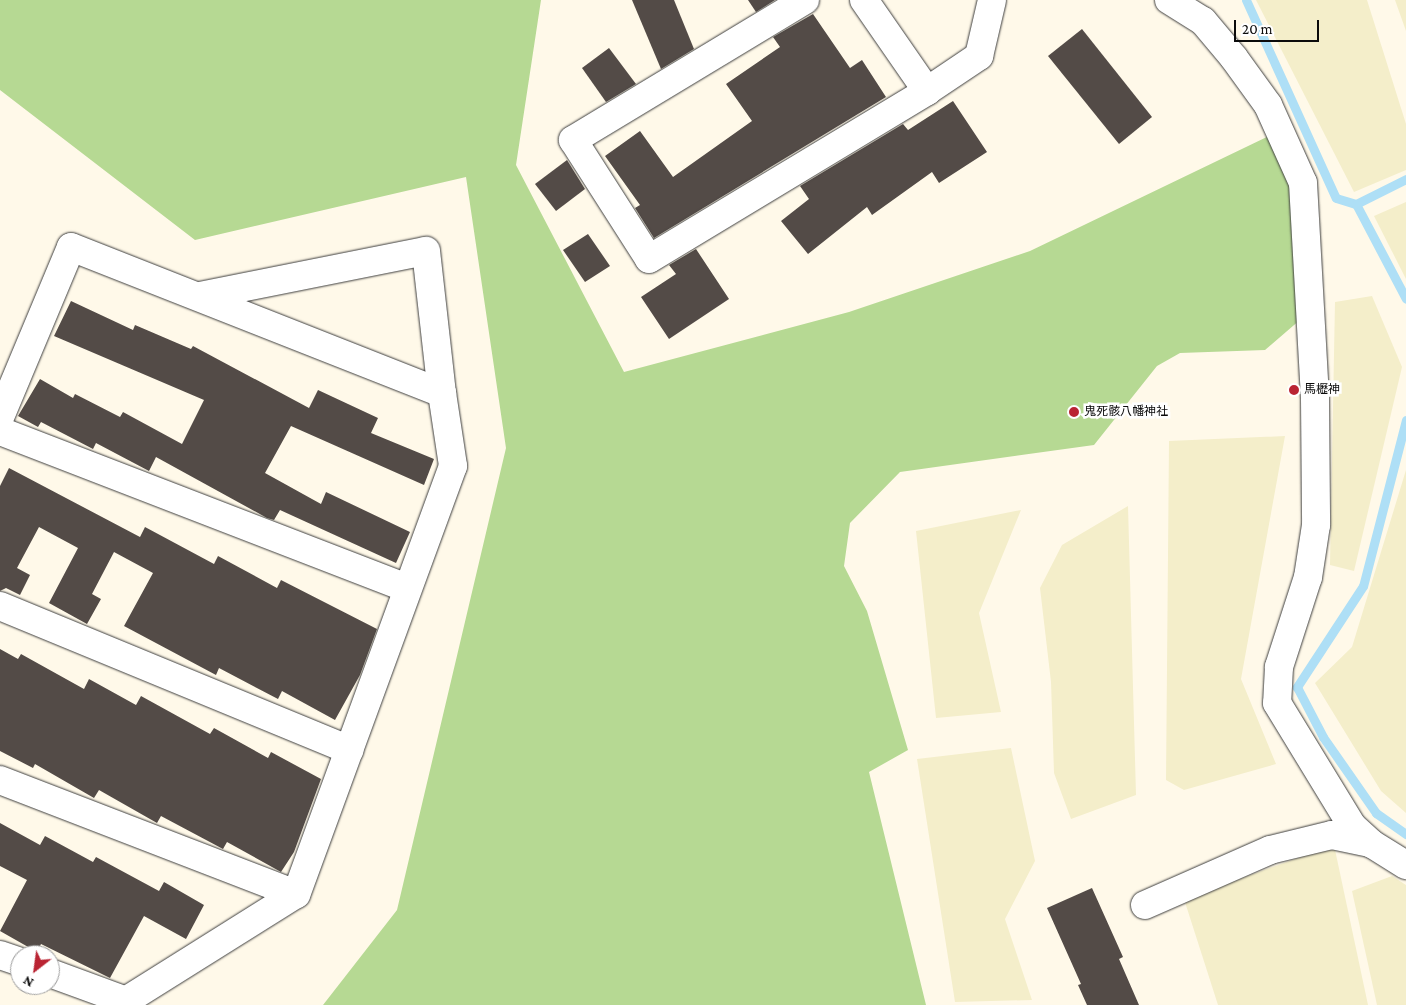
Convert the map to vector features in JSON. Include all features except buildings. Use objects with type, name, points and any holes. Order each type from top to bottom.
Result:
[{"type":"street","points":[[805,0],[573,140],[649,260],[927,91],[979,56],[992,0]]},
{"type":"street","points":[[864,0],[927,91]]},
{"type":"street","points":[[1169,0],[1203,21],[1234,58],[1268,105],[1302,183],[1315,399],[1316,525],[1308,577],[1279,667],[1277,703],[1352,826],[1372,844],[1406,865]]},
{"type":"street","points":[[0,417],[71,246],[442,393]]},
{"type":"street","points":[[60,977],[122,1003],[296,894],[406,588],[453,466],[442,393],[426,251],[200,296]]},
{"type":"street","points":[[0,431],[406,588]]},
{"type":"street","points":[[0,606],[349,750]]},
{"type":"street","points":[[0,780],[296,894]]},
{"type":"street","points":[[1145,905],[1270,850],[1332,835],[1372,844]]},
{"type":"shaded area","points":[[1256,0],[1367,0],[1406,124],[1406,170],[1354,192]]},
{"type":"shaded area","points":[[1395,0],[1406,0],[1406,31]]},
{"type":"shaded area","points":[[1406,202],[1406,279],[1374,216]]},
{"type":"shaded area","points":[[1372,296],[1402,367],[1354,571],[1330,565],[1335,302]]},
{"type":"shaded area","points":[[1285,436],[1241,679],[1276,764],[1184,790],[1166,780],[1169,441]]},
{"type":"shaded area","points":[[1406,470],[1406,813],[1381,791],[1315,683],[1352,647]]},
{"type":"shaded area","points":[[1128,506],[1136,795],[1071,819],[1054,773],[1051,682],[1040,588],[1062,545]]},
{"type":"shaded area","points":[[1021,510],[979,613],[1001,712],[936,718],[916,531]]},
{"type":"shaded area","points":[[1011,748],[1035,861],[1005,919],[1032,1000],[955,1002],[917,759]]},
{"type":"shaded area","points":[[1334,845],[1368,1005],[1218,1005],[1184,899]]},
{"type":"shaded area","points":[[1392,876],[1406,885],[1406,1005],[1377,1005],[1352,891]]},
{"type":"green space","points":[[0,0],[541,0],[516,165],[624,372],[849,312],[1030,251],[1273,134],[1293,199],[1308,313],[1265,350],[1180,353],[1157,366],[1094,445],[900,472],[850,523],[844,566],[867,611],[908,750],[869,772],[926,1005],[323,1005],[397,910],[506,448],[466,177],[195,240],[0,90]]},
{"type":"waterway","points":[[1246,0],[1336,198],[1356,204],[1406,299]]},
{"type":"waterway","points":[[1356,204],[1406,179]]},
{"type":"waterway","points":[[1406,420],[1363,586],[1297,687],[1323,737],[1376,813],[1406,834]]},
{"type":"place","name":"馬櫪神","points":[[1294,390]]},
{"type":"place","name":"鬼死骸八幡神社","points":[[1074,412]]}]
